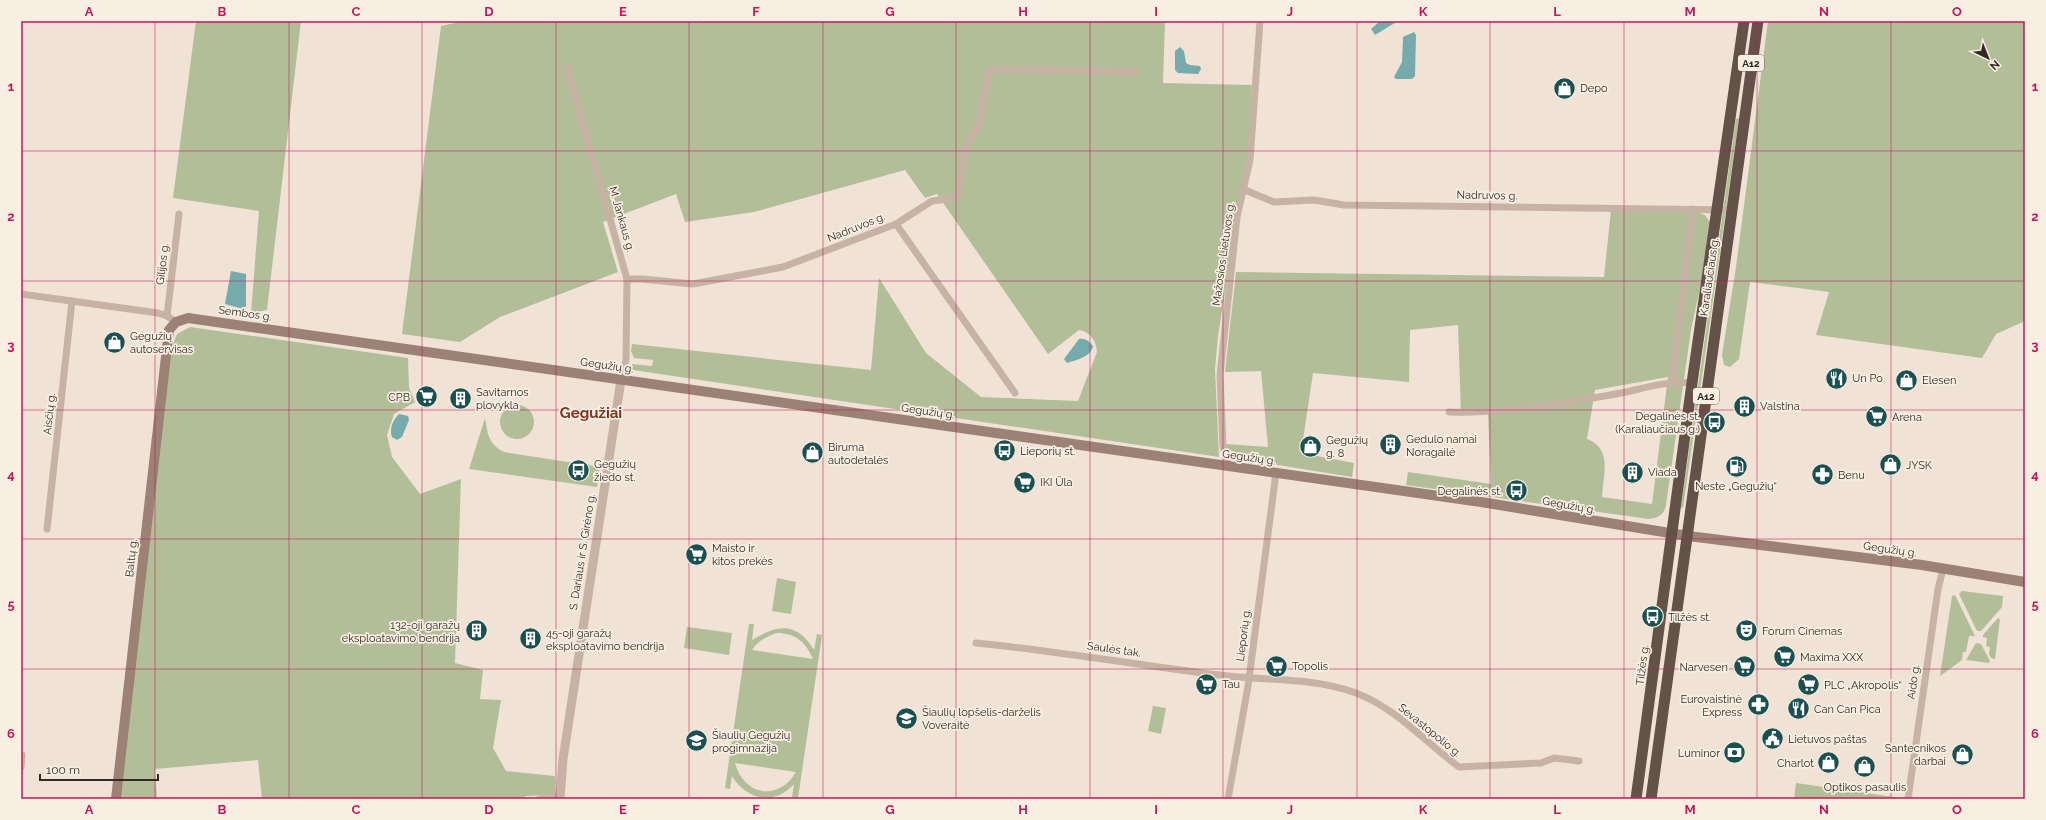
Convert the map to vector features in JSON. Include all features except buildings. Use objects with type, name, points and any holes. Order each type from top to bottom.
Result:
[{"type":"highway","name":"Karaliaučiaus g.","points":[[1672,533],[1744,21]]},
{"type":"highway","name":"Karaliaučiaus g.","points":[[1688,536],[1731,210],[1758,21]]},
{"type":"highway","name":"Tilžės g.","points":[[1636,799],[1672,533]]},
{"type":"highway","name":"A12","points":[[1651,799],[1688,536]]},
{"type":"main road","name":"Sembos g.","points":[[176,322],[188,318],[468,357]]},
{"type":"main road","name":"Baltų g.","points":[[116,799],[170,330],[176,322]]},
{"type":"main road","name":"Gegužių g.","points":[[468,357],[1474,501],[1688,536],[1943,569],[2025,582]]},
{"type":"street","name":"Mažosios Lietuvos g.","points":[[1229,467],[1223,446],[1220,375],[1238,217],[1245,190],[1250,160],[1260,21]]},
{"type":"street","name":"M. Jankaus g.","points":[[568,67],[627,279],[626,360],[621,380]]},
{"type":"street","name":"Nadruvos g.","points":[[627,279],[693,284],[778,268],[896,224],[932,201],[955,198],[960,189],[965,149],[978,124],[989,71],[1007,69],[1136,72]]},
{"type":"street","name":"Nadruvos g.","points":[[1245,190],[1274,202],[1314,200],[1344,204],[1731,210]]},
{"type":"street","points":[[1672,383],[1693,209]]},
{"type":"street","name":"Gilijos g.","points":[[167,316],[179,214]]},
{"type":"street","points":[[896,224],[1015,393]]},
{"type":"street","points":[[21,294],[158,313],[167,316],[176,322]]},
{"type":"street","name":"Aisčių g.","points":[[47,528],[72,301]]},
{"type":"street","name":"S. Dariaus ir S. Girėno g.","points":[[560,798],[564,752],[621,380]]},
{"type":"street","points":[[1449,412],[1488,412],[1612,395],[1672,383],[1692,383]]},
{"type":"street","name":"Lieporių g.","points":[[1228,799],[1249,677],[1276,473]]},
{"type":"street","name":"Aido g.","points":[[1908,799],[1938,589],[1943,569]]},
{"type":"street","name":"Saulės tak.","points":[[976,643],[1221,675],[1249,677]]},
{"type":"street","name":"Sevastopolio g.","points":[[1249,677],[1311,682],[1357,693],[1394,714],[1459,767],[1541,763],[1554,758],[1579,761]]},
{"type":"street","points":[[21,766],[22,755]]},
{"type":"street","points":[[539,799],[560,798]]},
{"type":"green space","points":[[196,21],[301,21],[267,310],[251,313],[259,211],[173,198]]},
{"type":"green space","points":[[464,21],[1165,21],[1163,83],[1252,85],[1248,151],[1218,336],[1215,369],[1219,457],[633,370],[631,368],[632,364],[652,366],[653,360],[634,358],[631,351],[632,344],[871,370],[879,278],[926,353],[981,397],[1078,401],[1097,352],[1090,335],[1079,330],[1048,354],[937,194],[925,198],[905,170],[754,212],[685,222],[676,194],[603,222],[618,272],[500,317],[460,342],[402,334],[441,26]]},
{"type":"green space","points":[[1768,21],[2025,21],[2025,321],[1996,334],[1982,358],[1816,335],[1829,292],[1750,282],[1739,359],[1730,367],[1724,365],[1722,355],[1736,267]]},
{"type":"green space","points":[[1738,118],[1683,508],[1681,507],[1736,119]]},
{"type":"green space","points":[[1611,210],[1699,213],[1705,215],[1710,222],[1705,264],[1691,330],[1666,505],[1662,514],[1658,517],[1649,519],[1406,485],[1408,472],[1491,484],[1488,412],[1461,413],[1458,325],[1410,330],[1409,382],[1313,373],[1301,453],[1354,463],[1352,477],[1229,457],[1226,444],[1268,447],[1261,371],[1225,372],[1236,272],[1604,277]],"holes":[[[1668,377],[1652,504],[1602,497],[1605,472],[1603,456],[1595,443],[1587,439],[1595,390]]]},
{"type":"green space","points":[[190,327],[408,358],[409,388],[415,402],[394,414],[387,435],[392,457],[420,494],[461,479],[455,663],[483,670],[480,699],[501,700],[493,748],[506,771],[555,776],[555,794],[527,796],[516,799],[262,799],[258,760],[155,769],[157,799],[121,799],[172,347],[177,334]]},
{"type":"green space","points":[[514,405],[520,405],[524,406],[531,412],[534,422],[533,429],[527,436],[520,439],[514,439],[510,438],[503,432],[500,425],[500,419],[501,415],[507,408]]},
{"type":"green space","points":[[485,418],[490,438],[499,449],[504,452],[600,467],[597,487],[469,469]]},
{"type":"green space","points":[[777,578],[796,582],[791,614],[772,611]]},
{"type":"green space","points":[[1962,591],[2003,596],[2002,607],[1981,631],[1977,631],[1959,594]]},
{"type":"green space","points":[[1955,595],[1975,636],[1969,636],[1966,652],[1963,652],[1962,660],[1940,676],[1952,596]]},
{"type":"green space","points":[[1998,618],[2000,619],[1995,659],[1991,658],[1989,654],[1990,647],[1986,646],[1987,638],[1983,637],[1983,635]]},
{"type":"green space","points":[[749,624],[754,624],[752,640],[770,631],[786,628],[801,634],[814,650],[817,634],[822,635],[798,798],[792,797],[794,784],[786,791],[770,797],[753,795],[738,784],[732,776],[730,789],[725,788]],"holes":[[[777,633],[783,633],[799,640],[807,648],[813,659],[752,650],[763,639]],[[735,763],[796,772],[787,783],[778,789],[762,791],[754,788],[742,778]]]},
{"type":"green space","points":[[687,627],[732,633],[729,655],[684,648]]},
{"type":"green space","points":[[1976,643],[1981,644],[1990,661],[1989,663],[1966,660]]},
{"type":"green space","points":[[1153,706],[1166,708],[1161,734],[1148,731]]},
{"type":"green space","points":[[1796,783],[1901,798],[1901,799],[1794,799]]},
{"type":"water","points":[[1380,21],[1398,21],[1375,35],[1371,29]]},
{"type":"water","points":[[1414,32],[1416,35],[1415,76],[1412,79],[1396,79],[1394,77],[1402,62],[1403,37]]},
{"type":"water","points":[[1180,47],[1184,51],[1186,63],[1200,66],[1201,69],[1198,74],[1178,73],[1175,70],[1175,51]]},
{"type":"water","points":[[231,271],[246,274],[246,306],[243,309],[225,304]]},
{"type":"water","points":[[1079,339],[1085,339],[1090,343],[1093,346],[1092,350],[1083,358],[1067,363],[1064,359]]},
{"type":"water","points":[[399,414],[408,416],[409,420],[402,437],[397,440],[392,437],[391,428],[393,422]]},
{"type":"place","name":"Depo","points":[[1564,88]]},
{"type":"place","name":"Gegužių autoservisas","points":[[114,342]]},
{"type":"place","name":"Un Po","points":[[1836,378]]},
{"type":"place","name":"Elesen","points":[[1906,380]]},
{"type":"place","name":"CPB","points":[[426,397]]},
{"type":"place","name":"Savitarnos plovykla","points":[[460,398]]},
{"type":"place","name":"Valstina","points":[[1744,406]]},
{"type":"place","name":"Arena","points":[[1876,417]]},
{"type":"place","name":"Degalinės st. (Karaliaučiaus g.)","points":[[1715,422]]},
{"type":"place","name":"Gedulo namai Noragailė","points":[[1391,445]]},
{"type":"place","name":"Gegužių g. 8","points":[[1311,446]]},
{"type":"place","name":"Lieporių st.","points":[[1004,451]]},
{"type":"place","name":"Biruma autodetalės","points":[[812,453]]},
{"type":"place","name":"JYSK","points":[[1890,465]]},
{"type":"place","name":"Neste „Gegužių“","points":[[1736,466]]},
{"type":"place","name":"Gegužių žiedo st.","points":[[578,470]]},
{"type":"place","name":"Viada","points":[[1632,472]]},
{"type":"place","name":"Benu","points":[[1823,475]]},
{"type":"place","name":"IKI Ūla","points":[[1025,482]]},
{"type":"place","name":"Degalinės st.","points":[[1517,491]]},
{"type":"place","name":"Maisto ir kitos prekės","points":[[697,554]]},
{"type":"place","name":"Tilžės st.","points":[[1652,617]]},
{"type":"place","name":"132-oji garažų eksploatavimo bendrija","points":[[476,631]]},
{"type":"place","name":"Forum Cinemas","points":[[1747,631]]},
{"type":"place","name":"45-oji garažų eksploatavimo bendrija","points":[[531,639]]},
{"type":"place","name":"Maxima XXX","points":[[1785,657]]},
{"type":"place","name":"Topolis","points":[[1276,666]]},
{"type":"place","name":"Narvesen","points":[[1744,667]]},
{"type":"place","name":"Tau","points":[[1207,684]]},
{"type":"place","name":"PLC „Akropolis“","points":[[1808,685]]},
{"type":"place","name":"Eurovaistinė Express","points":[[1758,705]]},
{"type":"place","name":"Can Can Pica","points":[[1799,709]]},
{"type":"place","name":"Šiaulių lopšelis-darželis Voveraitė","points":[[906,718]]},
{"type":"place","name":"Lietuvos paštas","points":[[1772,739]]},
{"type":"place","name":"Šiaulių Gegužių progimnazija","points":[[697,741]]},
{"type":"place","name":"Luminor","points":[[1735,753]]},
{"type":"place","name":"Santecnikos darbai","points":[[1962,754]]},
{"type":"place","name":"Charlot","points":[[1829,763]]},
{"type":"place","name":"Optikos pasaulis","points":[[1865,767]]},
{"type":"district","name":"Gegužiai","points":[[591,413]]}]
